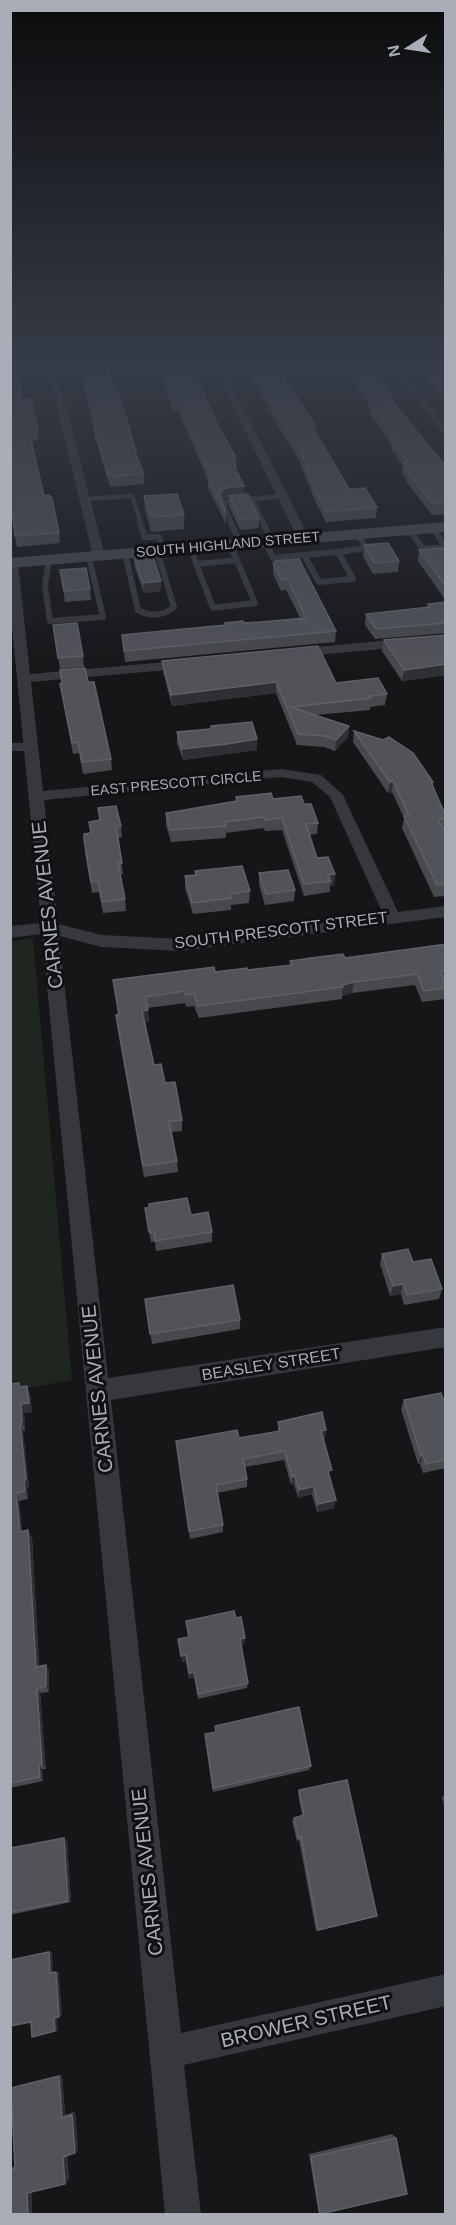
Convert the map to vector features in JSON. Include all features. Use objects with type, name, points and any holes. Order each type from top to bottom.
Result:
[{"type":"main road","name":"SOUTH HIGHLAND STREET","points":[[11,563],[439,527]]},
{"type":"street","points":[[77,469],[85,499],[94,556]]},
{"type":"street","points":[[269,469],[303,537]]},
{"type":"street","name":"CARNES AVENUE","points":[[11,563],[14,616],[24,679],[21,747],[36,796],[183,2214]]},
{"type":"street","points":[[282,655],[446,639]]},
{"type":"street","points":[[24,679],[200,663]]},
{"type":"street","name":"EAST PRESCOTT CIRCLE","points":[[36,796],[281,772],[316,778],[336,795],[392,916]]},
{"type":"street","name":"SOUTH PRESCOTT STREET","points":[[10,932],[50,928],[102,941],[180,945],[392,916],[446,911]]},
{"type":"street","name":"BEASLEY STREET","points":[[98,1391],[446,1337]]},
{"type":"street","name":"BROWER STREET","points":[[166,2053],[446,1990]]},
{"type":"lane","points":[[85,499],[132,496],[145,537],[159,537],[174,607],[171,611],[155,615],[141,613],[138,610],[125,554]]},
{"type":"lane","points":[[190,548],[213,608],[255,603],[237,560],[235,543],[224,505],[232,500],[282,496]]},
{"type":"lane","points":[[252,498],[273,558],[366,548],[357,533]]},
{"type":"lane","points":[[409,529],[423,549],[445,547],[439,527]]},
{"type":"lane","points":[[304,555],[319,582],[353,579],[336,535]]},
{"type":"lane","points":[[49,560],[45,586],[50,621],[104,617],[94,556]]},
{"type":"lane","points":[[197,564],[237,560]]},
{"type":"shaded area","points":[[33,938],[72,1380],[11,1391],[11,941]]},
{"type":"building","points":[[10,469],[38,469],[44,496],[49,495],[52,498],[59,533],[15,536],[10,494]]},
{"type":"building","points":[[107,469],[142,469],[144,474],[109,477]]},
{"type":"building","points":[[207,469],[236,469],[244,486],[225,488],[220,492],[226,514],[208,478],[211,477]]},
{"type":"building","points":[[307,469],[337,469],[349,489],[365,488],[377,507],[327,512],[315,491]]},
{"type":"building","points":[[407,469],[446,469],[446,503],[433,504],[407,471],[409,471]]},
{"type":"building","points":[[177,494],[184,515],[151,517],[144,496]]},
{"type":"building","points":[[248,494],[259,518],[240,519],[229,496]]},
{"type":"building","points":[[388,543],[399,561],[374,563],[364,545]]},
{"type":"building","points":[[441,548],[446,550],[446,587],[419,550]]},
{"type":"building","points":[[153,556],[161,581],[143,583],[134,557]]},
{"type":"building","points":[[299,559],[336,631],[124,651],[122,635],[226,625],[225,623],[243,621],[244,623],[306,618],[287,579],[281,580],[273,563]]},
{"type":"building","points":[[86,568],[90,589],[64,591],[60,570]]},
{"type":"building","points":[[446,602],[446,623],[376,629],[366,614],[430,607],[428,604]]},
{"type":"building","points":[[77,623],[83,656],[58,658],[53,625]]},
{"type":"building","points":[[446,635],[446,664],[404,670],[384,640]]},
{"type":"building","points":[[318,646],[336,683],[378,678],[387,694],[370,696],[371,698],[290,707],[349,726],[336,740],[325,736],[298,734],[276,682],[171,695],[162,661]]},
{"type":"building","points":[[85,668],[88,682],[94,682],[111,759],[82,762],[78,742],[72,743],[60,684],[62,683],[60,670]]},
{"type":"building","points":[[252,722],[257,739],[227,744],[182,749],[177,732],[211,729],[211,726]]},
{"type":"building","points":[[354,731],[383,740],[389,737],[413,753],[433,782],[431,782],[446,817],[446,819],[438,820],[446,833],[446,884],[437,885],[404,816],[409,816],[393,781],[390,782]]},
{"type":"building","points":[[271,793],[273,799],[301,796],[304,804],[311,804],[318,823],[306,824],[317,858],[328,857],[335,874],[328,875],[331,881],[304,884],[282,818],[265,820],[264,817],[225,822],[226,826],[170,830],[166,813],[237,801],[236,797]]},
{"type":"building","points":[[116,806],[121,826],[116,826],[122,863],[118,863],[125,899],[102,902],[98,881],[91,882],[84,834],[91,833],[89,822],[100,820],[98,808]]},
{"type":"building","points":[[242,866],[250,891],[230,894],[231,898],[192,903],[185,876],[196,875],[195,871]]},
{"type":"building","points":[[288,870],[295,890],[266,894],[259,873]]},
{"type":"building","points":[[446,944],[446,970],[440,971],[446,988],[424,991],[417,974],[354,982],[342,985],[343,987],[198,1006],[194,994],[186,995],[185,991],[145,997],[148,1010],[142,1011],[154,1065],[161,1064],[165,1083],[175,1082],[182,1120],[169,1121],[177,1161],[143,1166],[116,1015],[119,1014],[113,980],[214,967],[215,972],[247,968],[248,970],[292,965],[290,961],[311,958],[343,954],[345,958]]},
{"type":"building","points":[[187,1198],[191,1215],[208,1212],[212,1232],[155,1241],[154,1232],[149,1232],[145,1208],[149,1208],[149,1204]]},
{"type":"building","points":[[408,1249],[413,1262],[431,1259],[442,1289],[407,1295],[403,1284],[393,1286],[382,1254]]},
{"type":"building","points":[[233,1285],[240,1320],[150,1334],[145,1299]]},
{"type":"building","points":[[19,1383],[19,1387],[27,1386],[29,1403],[21,1404],[22,1421],[20,1422],[25,1491],[16,1493],[20,1532],[28,1530],[36,1667],[46,1665],[46,1686],[37,1688],[42,1764],[39,1765],[40,1777],[10,1783],[10,1384]]},
{"type":"building","points":[[441,1393],[446,1407],[446,1460],[426,1464],[423,1455],[421,1456],[404,1400]]},
{"type":"building","points":[[322,1412],[326,1430],[321,1431],[332,1470],[328,1471],[336,1500],[318,1504],[314,1486],[299,1490],[295,1476],[292,1477],[285,1451],[243,1459],[247,1479],[216,1485],[223,1525],[189,1531],[176,1441],[237,1430],[239,1438],[280,1431],[278,1422]]},
{"type":"building","points":[[234,1611],[236,1618],[241,1617],[245,1638],[240,1639],[248,1683],[198,1694],[194,1672],[189,1673],[186,1655],[181,1656],[178,1639],[189,1637],[186,1621]]},
{"type":"building","points":[[299,1707],[311,1766],[213,1788],[205,1734],[216,1732],[215,1726]]},
{"type":"building","points":[[347,1780],[377,1916],[318,1930],[301,1837],[298,1838],[294,1818],[304,1815],[299,1790]]},
{"type":"building","points":[[64,1838],[68,1901],[10,1912],[10,1848]]},
{"type":"building","points":[[49,1952],[50,1973],[56,1972],[59,2017],[54,2018],[55,2031],[32,2037],[31,2022],[10,2026],[10,1960]]},
{"type":"building","points":[[59,2076],[62,2118],[72,2115],[75,2153],[63,2157],[65,2184],[27,2193],[28,2214],[10,2214],[10,2170],[15,2169],[11,2088]]},
{"type":"building","points":[[396,2138],[407,2194],[320,2214],[311,2157]]}]
